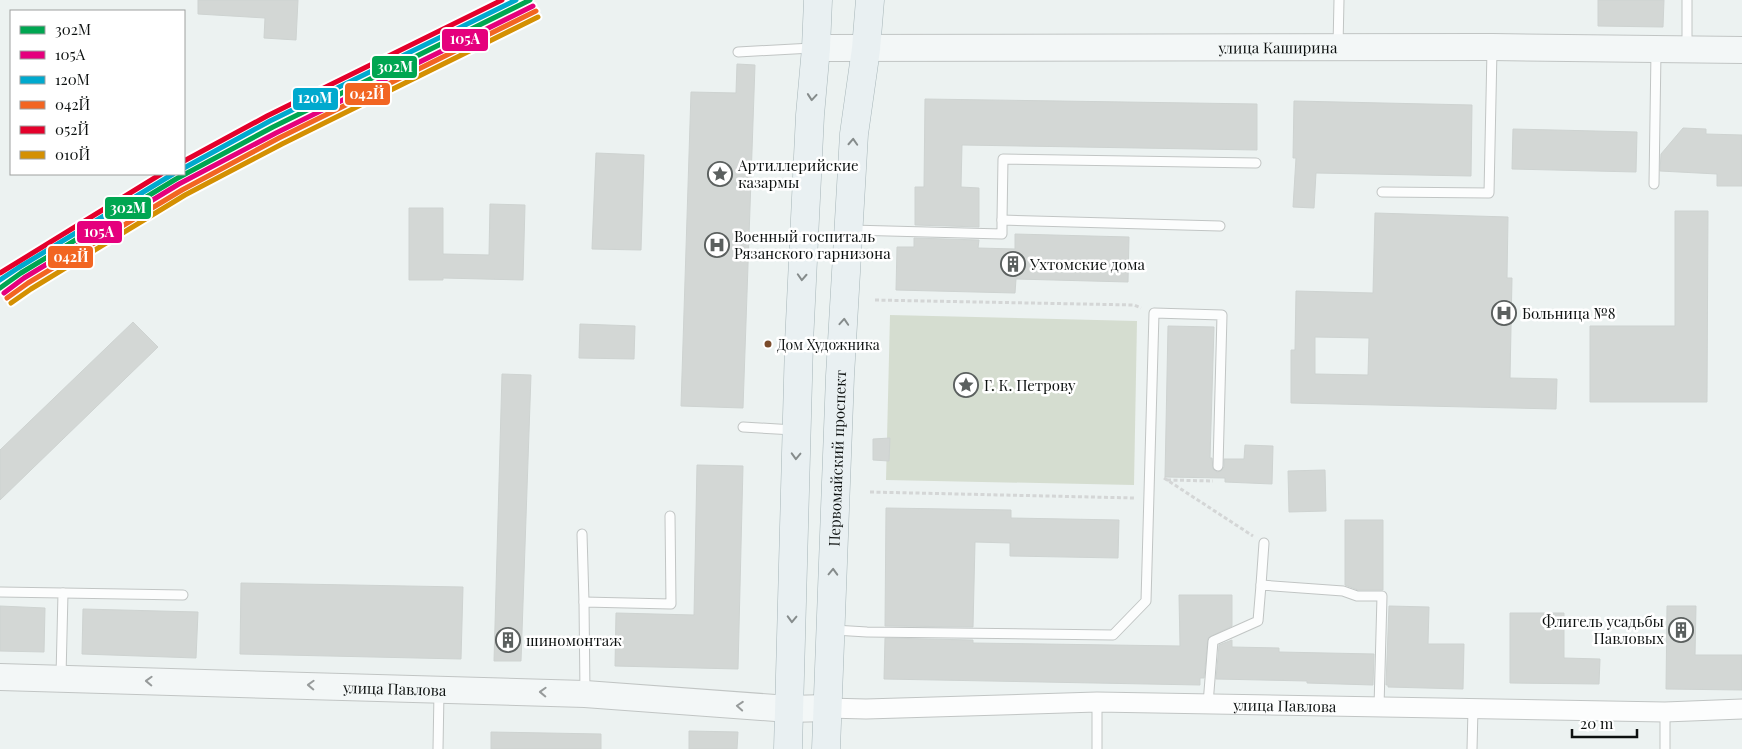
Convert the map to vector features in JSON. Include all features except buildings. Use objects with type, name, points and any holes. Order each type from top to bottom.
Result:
[{"type":"main road","points":[[788,749],[797,430],[809,135],[818,0]]},
{"type":"main road","name":"Первомайский проспект","points":[[826,749],[840,376],[850,230],[855,116],[866,49],[870,0]]},
{"type":"main road","name":"улица Каширина","points":[[816,48],[1338,49],[1492,47],[1742,50]]},
{"type":"main road","name":"улица Павлова","points":[[0,677],[439,688],[585,694],[789,709]]},
{"type":"main road","points":[[789,709],[828,708]]},
{"type":"street","name":"улица Павлова","points":[[828,708],[866,709],[1097,702],[1665,712],[1742,709]]},
{"type":"lane","points":[[1338,49],[1339,0]]},
{"type":"lane","points":[[1687,0],[1687,49]]},
{"type":"lane","points":[[1382,192],[1489,193],[1492,47]]},
{"type":"lane","points":[[738,52],[816,48]]},
{"type":"lane","points":[[1654,184],[1656,49]]},
{"type":"lane","points":[[850,230],[1002,234],[1003,159],[1256,163]]},
{"type":"lane","points":[[1002,220],[1220,226]]},
{"type":"lane","points":[[831,630],[1114,635],[1146,602],[1154,313],[1222,315],[1218,466]]},
{"type":"lane","points":[[743,427],[797,430]]},
{"type":"lane","points":[[584,602],[671,604],[670,516]]},
{"type":"lane","points":[[582,534],[585,694]]},
{"type":"lane","points":[[1208,704],[1213,641],[1258,621],[1264,543]]},
{"type":"lane","points":[[1261,584],[1343,591],[1357,596],[1382,596],[1379,707]]},
{"type":"lane","points":[[0,592],[183,595]]},
{"type":"lane","points":[[61,678],[63,593]]},
{"type":"lane","points":[[438,749],[439,688]]},
{"type":"lane","points":[[1097,702],[1098,749]]},
{"type":"lane","points":[[1472,749],[1473,709]]},
{"type":"lane","points":[[1665,712],[1665,749]]},
{"type":"path","points":[[875,300],[1134,305],[1154,313]]},
{"type":"path","points":[[1149,468],[1264,543]]},
{"type":"path","points":[[1148,479],[1217,481]]},
{"type":"path","points":[[870,492],[1148,498]]},
{"type":"shaded area","points":[[890,315],[1137,321],[1134,485],[886,480]]},
{"type":"transit line","name":"052Й","points":[[185,160],[267,116],[502,0]]},
{"type":"transit line","name":"120М","points":[[185,167],[270,121],[516,0]]},
{"type":"transit line","name":"302М","points":[[185,174],[273,127],[530,0]]},
{"type":"transit line","name":"105А","points":[[4,293],[24,278],[179,184],[276,133],[533,6]]},
{"type":"transit line","name":"042Й","points":[[7,298],[28,283],[182,190],[279,138],[536,11]]},
{"type":"transit line","name":"010Й","points":[[11,303],[185,195],[282,144],[538,17]]},
{"type":"transit line","name":"052Й","points":[[0,273],[159,175]]},
{"type":"transit line","name":"120М","points":[[0,280],[171,175]]},
{"type":"transit line","name":"302М","points":[[0,288],[21,273],[183,175]]},
{"type":"place","name":"Артиллерийские казармы","points":[[720,174]]},
{"type":"place","name":"Военный госпиталь Рязанского гарнизона","points":[[717,245]]},
{"type":"place","name":"Ухтомские дома","points":[[1013,264]]},
{"type":"place","name":"Больница №8","points":[[1504,313]]},
{"type":"place","name":"Дом Художника","points":[[768,344]]},
{"type":"place","name":"Г. К. Петрову","points":[[966,385]]},
{"type":"place","name":"Флигель усадьбы Павловых","points":[[1681,630]]},
{"type":"place","name":"шиномонтаж","points":[[508,640]]}]
